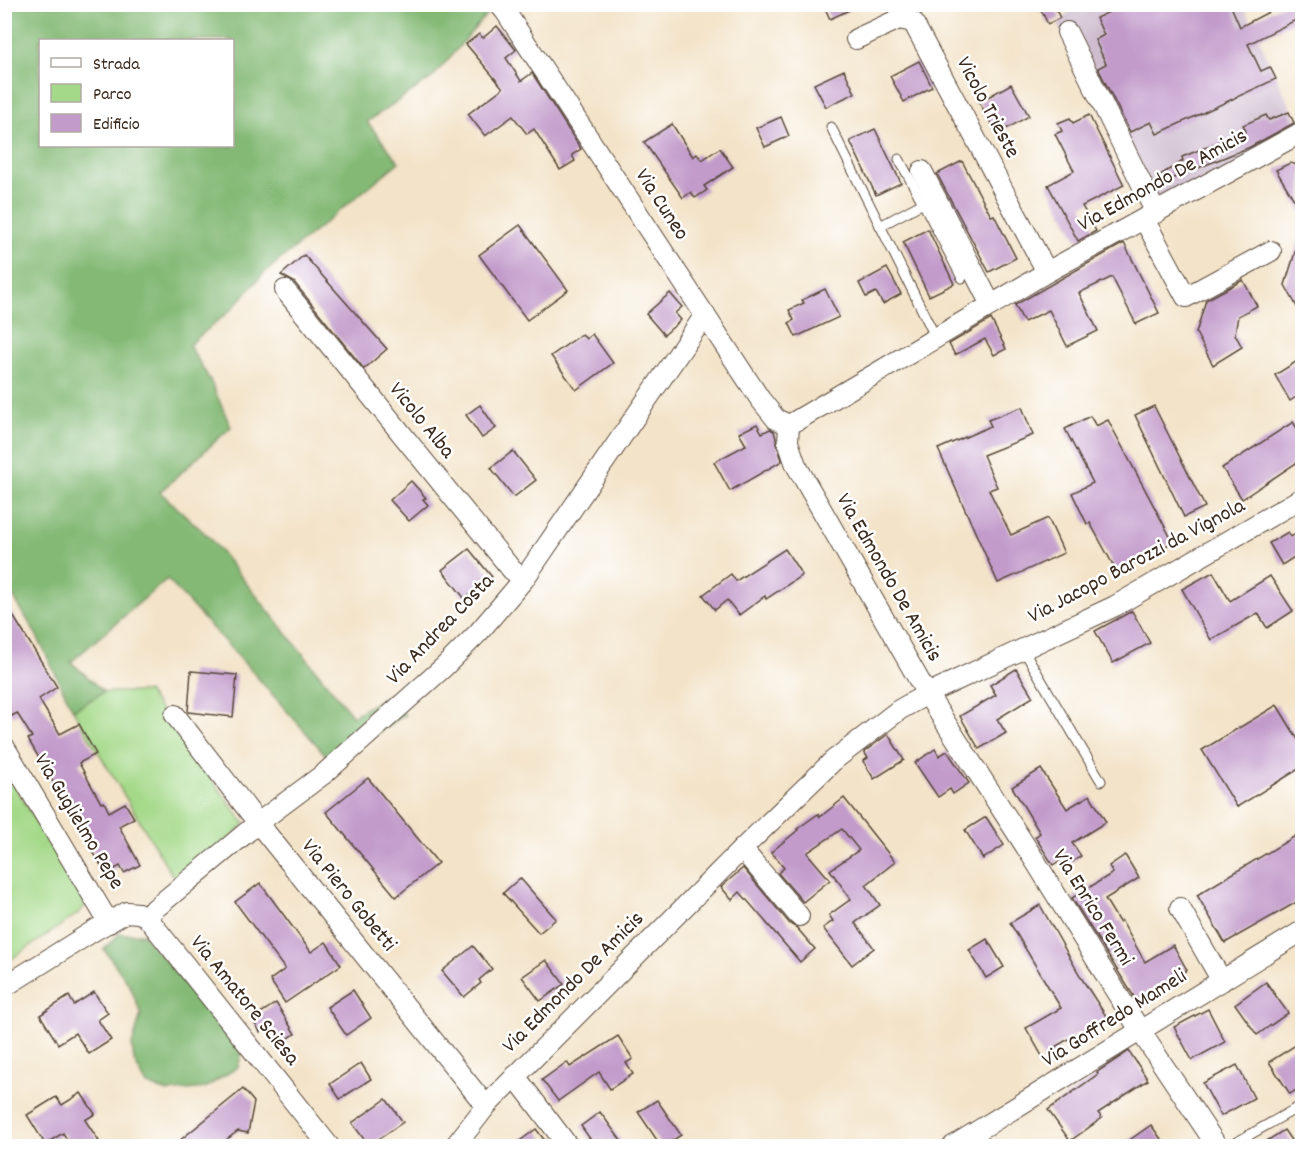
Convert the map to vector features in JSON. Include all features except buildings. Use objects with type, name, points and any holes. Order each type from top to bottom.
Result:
[{"type":"street","name":"Via Cuneo","points":[[499,4],[765,406],[776,419],[789,425]]},
{"type":"street","name":"Vicolo Trieste","points":[[856,39],[898,19],[913,22],[1047,272]]},
{"type":"street","points":[[1067,32],[1186,297],[1271,251]]},
{"type":"street","name":"Via Edmondo De Amicis","points":[[455,1146],[486,1106],[515,1076],[834,760],[899,710],[927,694],[796,465],[788,442],[789,425],[1047,272],[1302,132]]},
{"type":"street","points":[[922,171],[991,305]]},
{"type":"street","name":"Vicolo Alba","points":[[285,290],[512,570],[524,579]]},
{"type":"street","name":"Via Andrea Costa","points":[[146,916],[258,823],[325,773],[444,667],[478,633],[524,579],[705,315]]},
{"type":"street","name":"Via Jacopo Barozzi da Vignola","points":[[927,694],[1115,606],[1302,498]]},
{"type":"street","name":"Via Enrico Fermi","points":[[927,694],[1037,864],[1141,1032],[1217,1146]]},
{"type":"street","name":"Via Piero Gobetti","points":[[175,715],[258,823],[486,1106]]},
{"type":"street","name":"Via Guglielmo Pepe","points":[[4,746],[110,923]]},
{"type":"street","points":[[742,849],[799,916]]},
{"type":"street","points":[[1180,908],[1222,981]]},
{"type":"street","points":[[4,987],[127,912],[146,916]]},
{"type":"street","name":"Via Amatore Sciesa","points":[[146,916],[329,1146]]},
{"type":"street","name":"Via Goffredo Mameli","points":[[953,1146],[1302,931]]},
{"type":"street","points":[[515,1076],[568,1146]]},
{"type":"lane","points":[[831,127],[936,338]]},
{"type":"lane","points":[[899,159],[962,278]]},
{"type":"lane","points":[[880,226],[923,203]]},
{"type":"lane","points":[[1023,649],[1101,781]]},
{"type":"lane","points":[[1230,1146],[1302,1105]]},
{"type":"shaded area","points":[[1075,5],[1243,5],[1302,129],[1153,215],[1058,25]]},
{"type":"green space","points":[[5,5],[495,5],[433,77],[367,122],[399,162],[264,273],[232,309],[189,345],[210,380],[231,427],[160,492],[209,537],[353,716],[389,694],[405,715],[332,762],[167,579],[71,662],[104,692],[73,710],[36,634],[5,583]]},
{"type":"green space","points":[[104,692],[147,692],[245,824],[183,882],[171,873],[73,710]]},
{"type":"green space","points":[[12,781],[86,905],[79,913],[7,962],[4,957],[4,786]]},
{"type":"green space","points":[[119,934],[143,934],[242,1053],[238,1067],[205,1088],[168,1092],[147,1085],[134,1061],[132,1045],[141,1014],[130,986],[104,949]]}]
